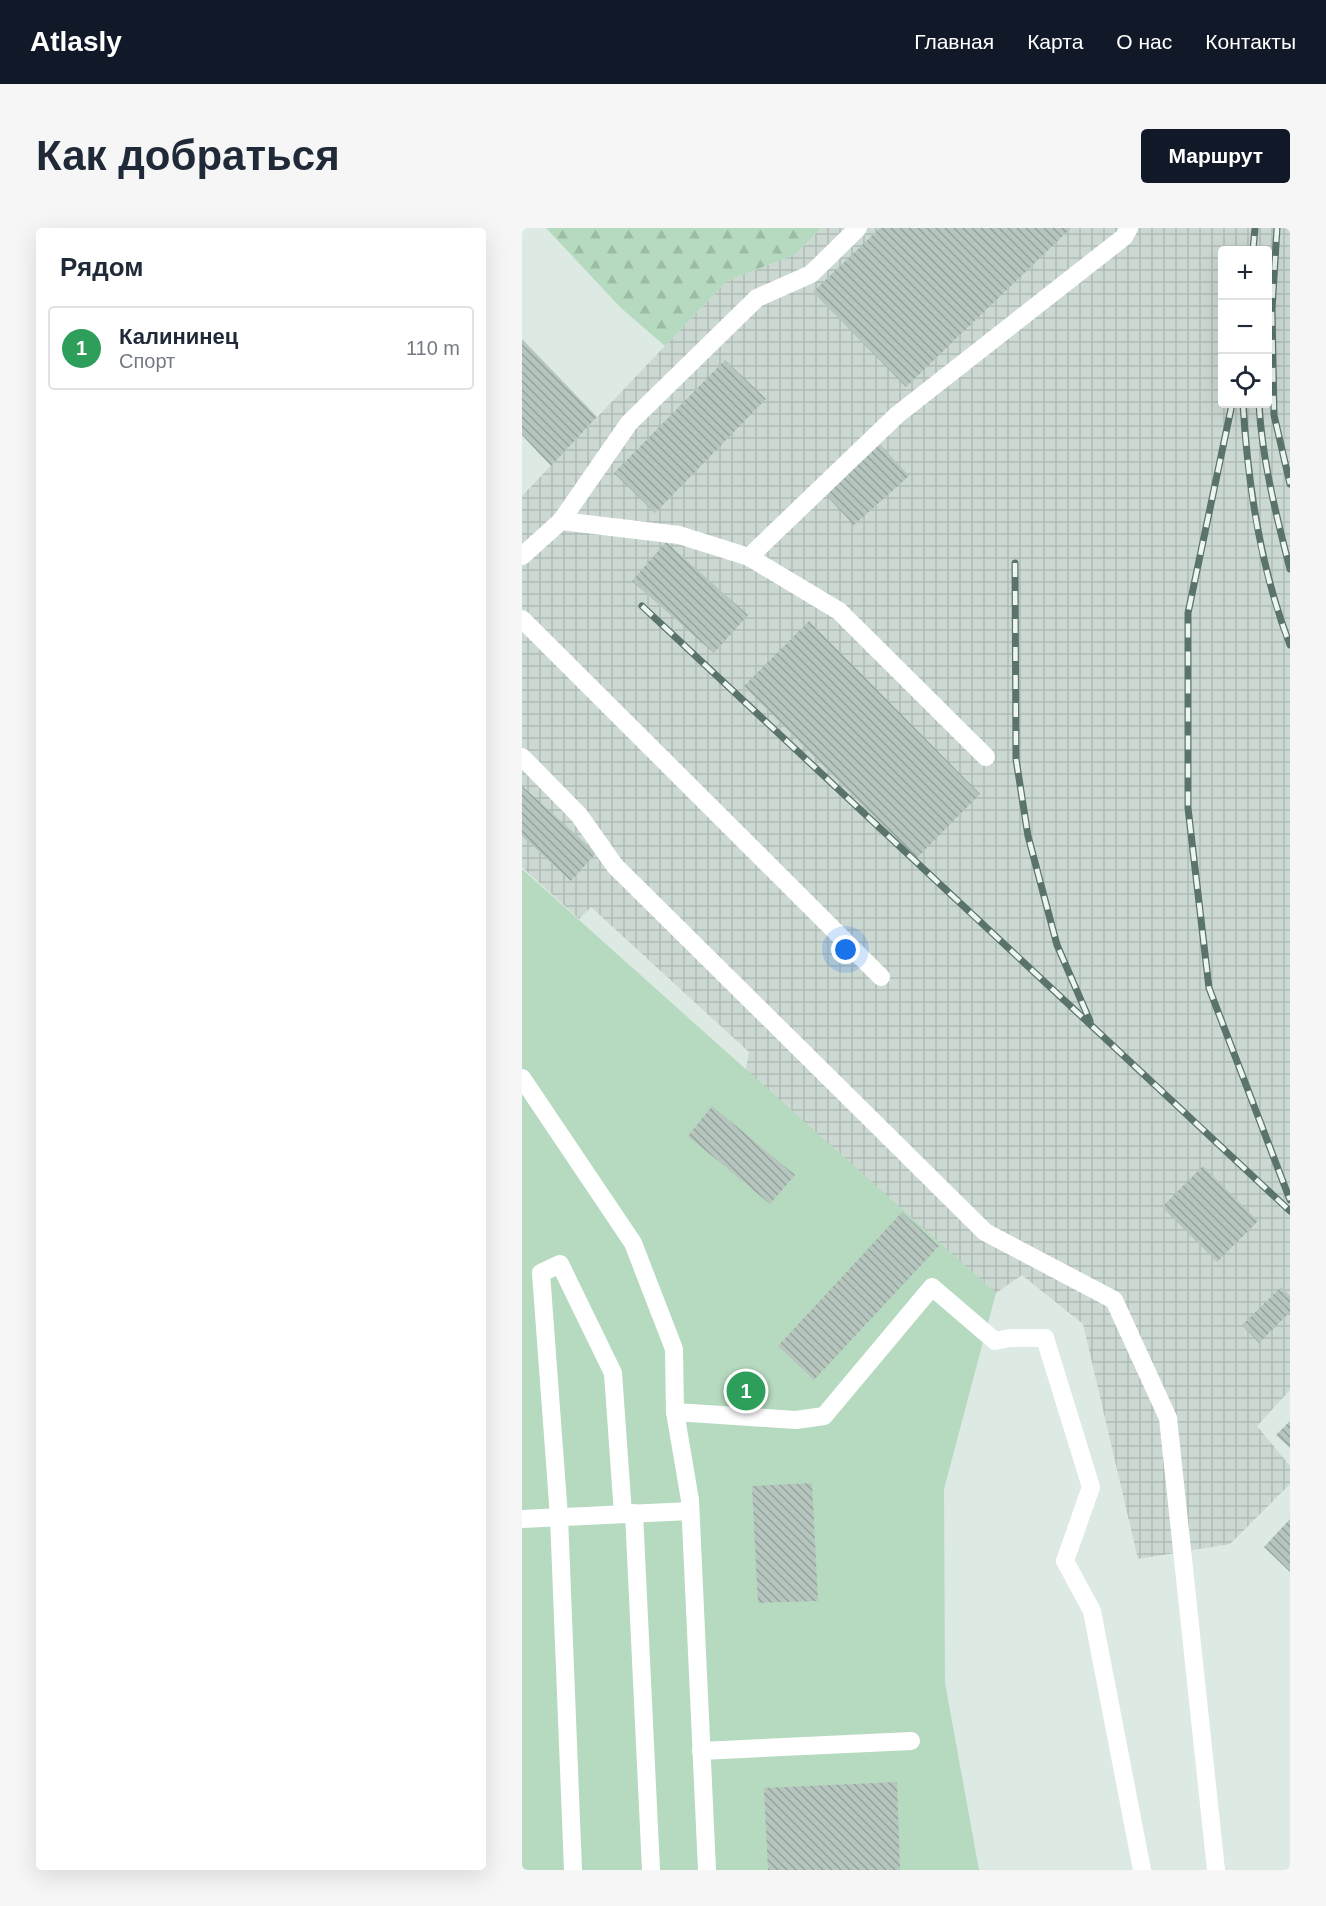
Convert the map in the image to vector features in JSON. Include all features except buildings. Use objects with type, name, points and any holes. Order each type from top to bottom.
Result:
[{"type":"lane","points":[[522,556],[561,521],[629,423],[757,298],[811,274],[858,228]]},
{"type":"lane","points":[[749,557],[897,415],[1124,237],[1129,228]]},
{"type":"lane","points":[[561,521],[679,535],[749,557],[839,611],[986,757]]},
{"type":"lane","points":[[522,619],[881,977]]},
{"type":"lane","points":[[522,757],[579,815],[615,866],[985,1232],[1113,1300],[1168,1418],[1216,1870]]},
{"type":"lane","points":[[522,1078],[633,1243],[674,1349],[675,1412],[690,1510],[707,1870]]},
{"type":"lane","points":[[573,1870],[559,1517],[541,1273],[560,1264],[613,1373],[629,1513],[651,1870]]},
{"type":"lane","points":[[675,1412],[796,1420],[824,1416],[932,1287],[995,1341],[1010,1338],[1045,1338],[1091,1487],[1065,1561],[1092,1611],[1142,1870]]},
{"type":"lane","points":[[522,1518],[690,1510]]},
{"type":"lane","points":[[701,1751],[911,1742]]},
{"type":"shaded area","points":[[821,228],[1290,228],[1290,1390],[1257,1426],[1290,1466],[1290,1484],[1230,1544],[1138,1559],[1083,1324],[1022,1275],[996,1293],[745,1074],[749,1052],[591,907],[579,919],[522,867],[522,496],[727,281],[796,254]]},
{"type":"green space","points":[[546,228],[821,228],[796,254],[727,281],[665,346],[621,308]]},
{"type":"green space","points":[[522,869],[996,1293],[944,1489],[945,1683],[979,1870],[522,1870]]},
{"type":"railway","points":[[1253,246],[1255,228]]},
{"type":"railway","points":[[1277,228],[1272,309],[1274,415],[1290,484]]},
{"type":"railway","points":[[1231,408],[1188,613],[1188,808],[1209,988],[1290,1200]]},
{"type":"railway","points":[[1243,408],[1252,496],[1263,557],[1290,645]]},
{"type":"railway","points":[[1259,408],[1266,466],[1290,569]]},
{"type":"railway","points":[[1015,563],[1016,759],[1028,836],[1057,945],[1090,1021]]},
{"type":"railway","points":[[642,606],[1290,1211]]},
{"type":"place","name":"Калининец","points":[[746,1391]]}]
